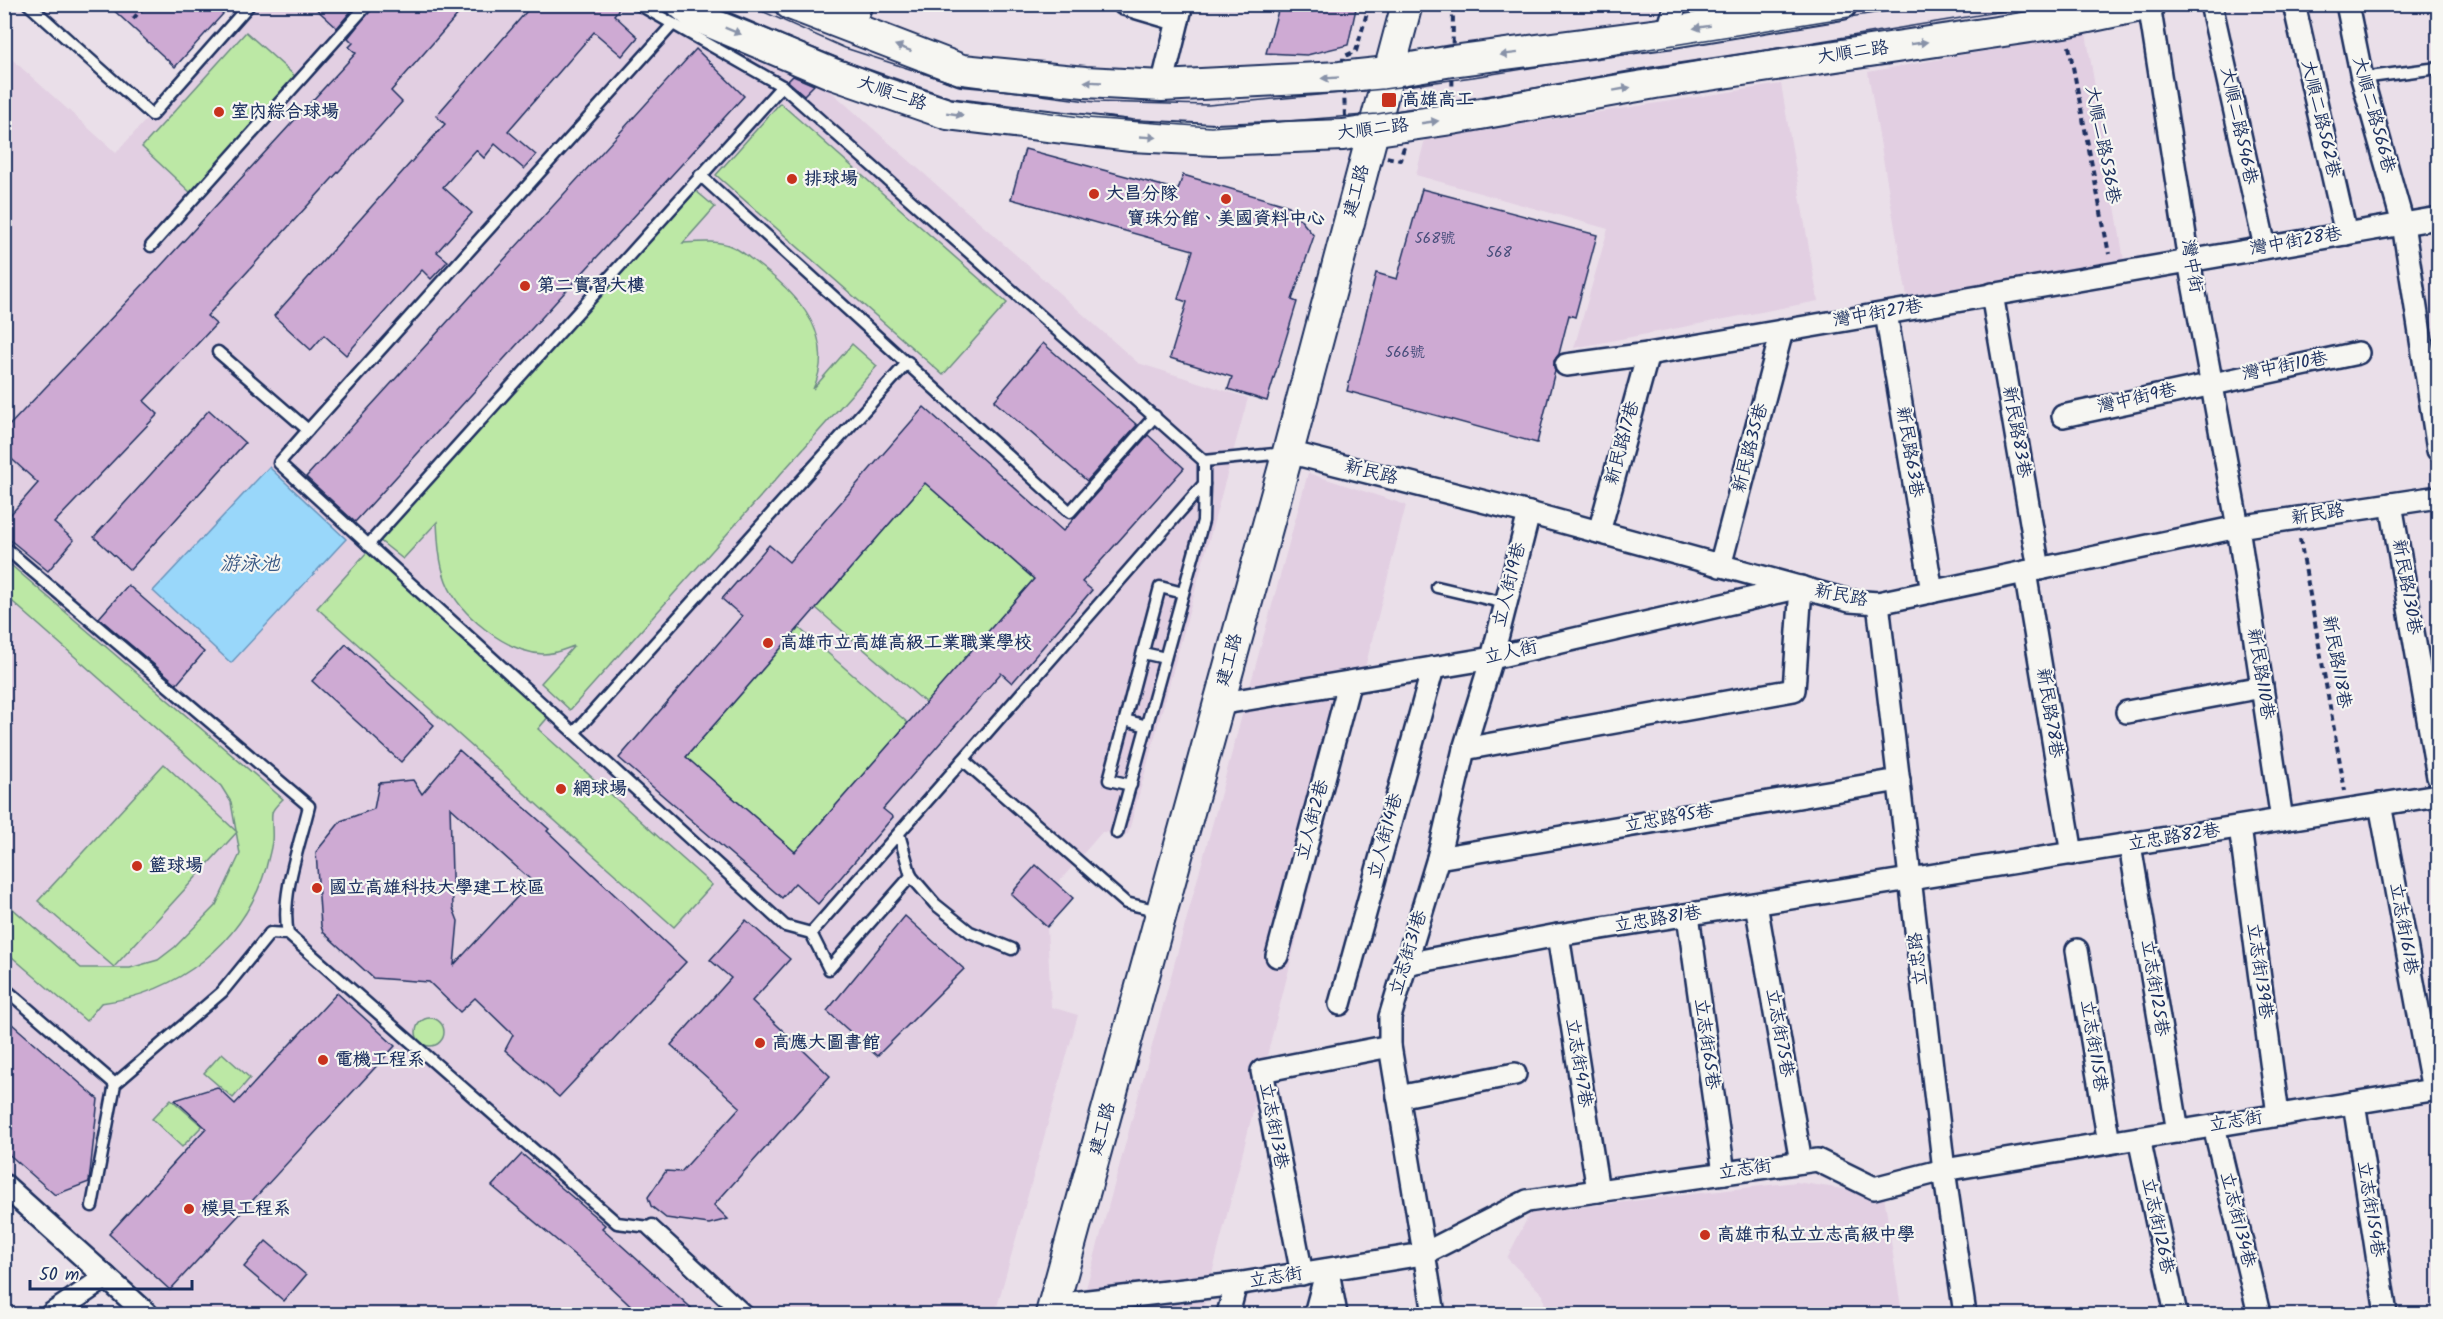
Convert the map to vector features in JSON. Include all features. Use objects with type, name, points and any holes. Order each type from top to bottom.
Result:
[{"type":"street","points":[[790,4],[856,17],[962,70],[1085,82],[1162,86],[1340,78],[1668,33],[1842,4]]},
{"type":"street","points":[[1124,4],[1180,12],[1162,86]]},
{"type":"street","name":"建工路","points":[[1053,1310],[1288,452],[1407,4]]},
{"type":"street","points":[[1668,33],[1676,4]]},
{"type":"street","name":"大順二路546巷","points":[[2211,4],[2265,247]]},
{"type":"street","name":"大順二路562巷","points":[[2294,4],[2346,234]]},
{"type":"street","name":"大順二路566巷","points":[[2347,4],[2362,78],[2403,224],[2439,450]]},
{"type":"street","name":"大順二路","points":[[677,14],[696,16],[833,74],[948,114],[1131,136],[1215,140],[1343,135],[1452,119],[1655,83],[2064,22],[2149,5]]},
{"type":"street","name":"灣中街","points":[[2149,5],[2189,261],[2238,527]]},
{"type":"street","name":"灣中街28巷","points":[[2189,261],[2439,218]]},
{"type":"street","name":"灣中街27巷","points":[[1566,365],[1648,354],[2189,261]]},
{"type":"street","name":"新民路83巷","points":[[1992,294],[2032,571]]},
{"type":"street","name":"新民路63巷","points":[[1886,313],[1932,592]]},
{"type":"street","name":"新民路35巷","points":[[1720,566],[1782,331]]},
{"type":"street","name":"灣中街10巷","points":[[2212,382],[2358,353]]},
{"type":"street","name":"新民路17巷","points":[[1599,532],[1648,354]]},
{"type":"street","name":"灣中街9巷","points":[[2063,416],[2212,382]]},
{"type":"street","name":"新民路","points":[[1288,452],[1528,513],[1850,601],[1878,603],[2238,527],[2439,497]]},
{"type":"street","name":"新民路130巷","points":[[2391,504],[2439,777]]},
{"type":"street","name":"立人街19巷","points":[[1492,658],[1528,513]]},
{"type":"street","name":"新民路110巷","points":[[2238,527],[2282,820]]},
{"type":"street","name":"新民路78巷","points":[[2032,571],[2072,854]]},
{"type":"street","points":[[1464,748],[1794,690],[1801,587]]},
{"type":"street","name":"立人街","points":[[1218,704],[1349,684],[1492,658],[1801,587]]},
{"type":"street","name":"立忠路","points":[[1878,603],[1944,1170],[1965,1314]]},
{"type":"street","name":"立志街31巷","points":[[1434,1314],[1390,1046],[1390,1017],[1438,858],[1464,748],[1492,658]]},
{"type":"street","name":"立人街14巷","points":[[1340,1004],[1433,668]]},
{"type":"street","name":"立人街2巷","points":[[1277,956],[1349,684]]},
{"type":"street","points":[[2127,712],[2262,687]]},
{"type":"street","name":"立忠路95巷","points":[[1438,858],[1899,780]]},
{"type":"street","name":"立忠路82巷","points":[[1910,880],[2439,795]]},
{"type":"street","name":"立志街161巷","points":[[2380,804],[2436,1089]]},
{"type":"street","name":"立志街139巷","points":[[2240,827],[2278,1115]]},
{"type":"street","name":"立志街125巷","points":[[2130,845],[2178,1132]]},
{"type":"street","name":"立忠路81巷","points":[[1406,964],[1558,935],[1910,880]]},
{"type":"street","name":"立志街75巷","points":[[1756,904],[1802,1162]]},
{"type":"street","name":"立志街65巷","points":[[1688,915],[1724,1173]]},
{"type":"street","name":"立志街47巷","points":[[1558,935],[1598,1191]]},
{"type":"street","name":"立志街115巷","points":[[2078,950],[2109,1143]]},
{"type":"street","name":"立志街13巷","points":[[1302,1274],[1262,1071],[1390,1046]]},
{"type":"street","points":[[1398,1097],[1515,1074]]},
{"type":"street","name":"立志街","points":[[1053,1310],[1423,1254],[1527,1201],[1816,1160],[1874,1188],[1944,1170],[2436,1089]]},
{"type":"street","name":"立志街154巷","points":[[2354,1103],[2386,1314]]},
{"type":"street","name":"立志街134巷","points":[[2214,1126],[2259,1314]]},
{"type":"street","name":"立志街126巷","points":[[2139,1138],[2175,1314]]},
{"type":"street","points":[[4,1185],[147,1314]]},
{"type":"street","points":[[1315,1314],[1328,1270]]},
{"type":"street","points":[[1328,1270],[1336,1314]]},
{"type":"street","points":[[52,1314],[106,1277]]},
{"type":"street","points":[[1228,1314],[1236,1284]]},
{"type":"lane","points":[[28,4],[152,114],[250,4]]},
{"type":"lane","points":[[151,246],[368,4]]},
{"type":"lane","points":[[639,4],[677,14],[782,86],[1204,461],[1203,521],[1117,833]]},
{"type":"lane","points":[[677,14],[279,463],[785,926],[812,933]]},
{"type":"lane","points":[[2362,78],[2439,68]]},
{"type":"lane","points":[[368,545],[782,86]]},
{"type":"lane","points":[[700,175],[908,362],[1070,512],[1155,416]]},
{"type":"lane","points":[[218,352],[308,430]]},
{"type":"lane","points":[[574,733],[908,362]]},
{"type":"lane","points":[[1204,461],[1288,452]]},
{"type":"lane","points":[[812,933],[1204,484]]},
{"type":"lane","points":[[4,547],[309,806],[288,896],[285,919],[288,934],[617,1223],[650,1227],[652,1225],[749,1314]]},
{"type":"lane","points":[[1131,785],[1109,780],[1160,587],[1183,593]]},
{"type":"lane","points":[[1437,587],[1505,603]]},
{"type":"lane","points":[[1143,653],[1165,658]]},
{"type":"lane","points":[[1125,720],[1147,726]]},
{"type":"lane","points":[[963,760],[1126,903],[1162,912]]},
{"type":"lane","points":[[899,834],[911,876],[935,904],[970,932],[1012,950]]},
{"type":"lane","points":[[812,933],[829,969],[911,876]]},
{"type":"lane","points":[[92,1206],[115,1084],[222,992],[270,933],[288,934]]},
{"type":"lane","points":[[4,988],[115,1084]]},
{"type":"lane","points":[[650,1227],[648,1229],[739,1314]]},
{"type":"path","points":[[133,19],[146,4]]},
{"type":"path","name":"大順二路536巷","points":[[2064,22],[2113,273]]},
{"type":"path","name":"新民路118巷","points":[[2297,519],[2348,810]]},
{"type":"shaded area","name":"高雄市立高雄高級工業職業學校","points":[[250,5],[664,5],[696,25],[817,79],[1138,363],[1248,398],[1128,834],[1102,832],[1058,883],[1073,898],[1047,927],[1051,1007],[1078,1015],[995,1314],[168,1314],[5,1173],[4,52],[116,153]]},
{"type":"shaded area","points":[[2086,33],[2127,278],[1910,314],[1868,72]]},
{"type":"shaded area","points":[[1781,84],[1818,301],[1574,348],[1608,229],[1416,175],[1425,139]]},
{"type":"shaded area","points":[[1308,473],[1406,505],[1202,1314],[1079,1314]]},
{"type":"shaded area","name":"高雄市私立立志高級中學","points":[[1796,1182],[1884,1195],[1902,1314],[1546,1314],[1543,1295],[1507,1258],[1530,1213]]},
{"type":"green space","name":"室內綜合球場","points":[[246,32],[295,76],[191,193],[142,147]]},
{"type":"green space","points":[[780,103],[1007,303],[943,375],[716,175]]},
{"type":"green space","points":[[696,191],[715,207],[683,243],[715,242],[733,247],[750,258],[788,290],[810,319],[817,335],[820,352],[819,370],[813,389],[852,344],[877,366],[570,710],[541,683],[574,646],[547,654],[529,652],[499,639],[473,619],[452,594],[446,581],[440,559],[437,522],[403,559],[379,540]]},
{"type":"green space","points":[[925,483],[1034,579],[926,703],[816,608]]},
{"type":"green space","points":[[367,552],[550,715],[538,729],[712,885],[674,927],[317,608]]},
{"type":"green space","points":[[5,560],[283,799],[272,813],[271,848],[255,895],[241,920],[224,941],[204,960],[181,976],[156,988],[101,1003],[86,1021],[5,951],[5,902],[81,968],[130,968],[158,960],[175,947],[216,905],[240,854],[231,802],[221,786],[5,595]]},
{"type":"green space","points":[[799,628],[908,723],[795,852],[686,757]]},
{"type":"green space","name":"籃球場","points":[[164,764],[237,832],[114,967],[38,901]]},
{"type":"green space","points":[[430,1018],[440,1022],[444,1032],[440,1042],[430,1046],[420,1042],[416,1032],[420,1022]]},
{"type":"green space","points":[[222,1053],[250,1078],[233,1098],[204,1073]]},
{"type":"green space","points":[[171,1099],[202,1126],[182,1147],[152,1119]]},
{"type":"water","name":"游泳池","points":[[269,467],[346,539],[231,663],[153,591]]},
{"type":"building","points":[[107,4],[232,4],[175,67]]},
{"type":"building","points":[[311,4],[357,4],[337,28]]},
{"type":"building","points":[[375,4],[467,4],[391,91],[402,102],[207,316],[216,324],[144,401],[158,414],[54,523],[74,540],[48,571],[4,535],[4,522],[38,483],[4,452],[4,431],[157,270],[356,53],[349,47],[353,43],[348,38]]},
{"type":"building","points":[[533,4],[623,4],[614,15],[638,37],[622,56],[594,32],[508,131],[536,155],[524,169],[495,144],[484,158],[476,150],[443,187],[472,213],[437,252],[448,261],[431,279],[422,270],[346,355],[324,335],[311,350],[274,316],[445,124],[436,116]]},
{"type":"building","points":[[1280,4],[1357,4],[1348,45],[1307,55],[1266,53]]},
{"type":"building","name":"第二實習大樓","points":[[696,49],[744,96],[355,522],[306,477]]},
{"type":"building","points":[[793,76],[814,85],[804,95],[788,81]]},
{"type":"building","points":[[1025,149],[1178,190],[1183,175],[1289,206],[1314,236],[1292,300],[1297,302],[1267,401],[1228,389],[1232,377],[1170,358],[1187,302],[1178,299],[1193,250],[1011,199]]},
{"type":"building","points":[[1422,189],[1597,235],[1575,317],[1569,315],[1559,354],[1554,361],[1555,371],[1537,443],[1347,391],[1376,273],[1397,279]]},
{"type":"building","points":[[1043,343],[1137,425],[1087,481],[994,401]]},
{"type":"building","points":[[924,407],[1063,531],[1148,435],[1184,468],[1082,582],[1092,590],[1012,683],[1001,673],[883,809],[893,817],[818,904],[795,883],[782,898],[619,758],[742,616],[722,599],[769,545],[789,562]],"holes":[[[925,483],[1034,579],[795,852],[686,757]]]},
{"type":"building","points":[[209,410],[245,443],[130,570],[94,537]]},
{"type":"building","points":[[128,585],[204,652],[177,684],[99,618]]},
{"type":"building","points":[[346,644],[434,725],[401,762],[312,681]]},
{"type":"building","points":[[459,750],[549,829],[547,831],[686,962],[559,1097],[505,1050],[513,1035],[475,998],[460,1012],[429,982],[373,978],[323,932],[316,852],[341,821],[374,809],[379,783],[413,780],[422,794]],"holes":[[[450,807],[532,881],[454,965],[458,921],[453,908]]]},
{"type":"building","points":[[1036,865],[1073,898],[1047,927],[1011,894]]},
{"type":"building","points":[[905,916],[964,969],[877,1056],[827,1011]]},
{"type":"building","points":[[746,920],[790,959],[752,1001],[830,1076],[714,1205],[728,1219],[709,1224],[666,1218],[651,1206],[648,1197],[666,1171],[681,1172],[740,1107],[671,1045],[731,978],[710,960]]},
{"type":"building","points":[[337,993],[395,1046],[170,1290],[109,1234],[206,1128],[175,1100],[217,1087],[235,1104]]},
{"type":"building","points":[[4,1017],[98,1099],[89,1182],[55,1195],[4,1150]]},
{"type":"building","points":[[522,1154],[605,1225],[602,1228],[698,1314],[639,1314],[591,1269],[492,1186]]},
{"type":"building","points":[[266,1241],[306,1275],[284,1301],[244,1267]]},
{"type":"tram line","points":[[704,4],[883,76],[952,99],[1087,118],[1211,127],[1377,114],[2046,4]]},
{"type":"tram line","points":[[746,4],[845,48],[956,84],[1095,102],[1208,105],[1384,89],[1473,77],[1931,4]]},
{"type":"place","name":"高雄高工","points":[[1389,100]]},
{"type":"place","name":"室內綜合球場","points":[[219,112]]},
{"type":"place","name":"排球場","points":[[792,179]]},
{"type":"place","name":"大昌分隊","points":[[1094,194]]},
{"type":"place","name":"寶珠分館、美國資料中心","points":[[1226,199]]},
{"type":"place","name":"第二實習大樓","points":[[525,286]]},
{"type":"place","name":"高雄市立高雄高級工業職業學校","points":[[768,643]]},
{"type":"place","name":"網球場","points":[[561,789]]},
{"type":"place","name":"籃球場","points":[[137,866]]},
{"type":"place","name":"國立高雄科技大學建工校區","points":[[317,888]]},
{"type":"place","name":"高應大圖書館","points":[[760,1043]]},
{"type":"place","name":"電機工程系","points":[[323,1060]]},
{"type":"place","name":"模具工程系","points":[[189,1209]]},
{"type":"place","name":"高雄市私立立志高級中學","points":[[1705,1235]]}]
